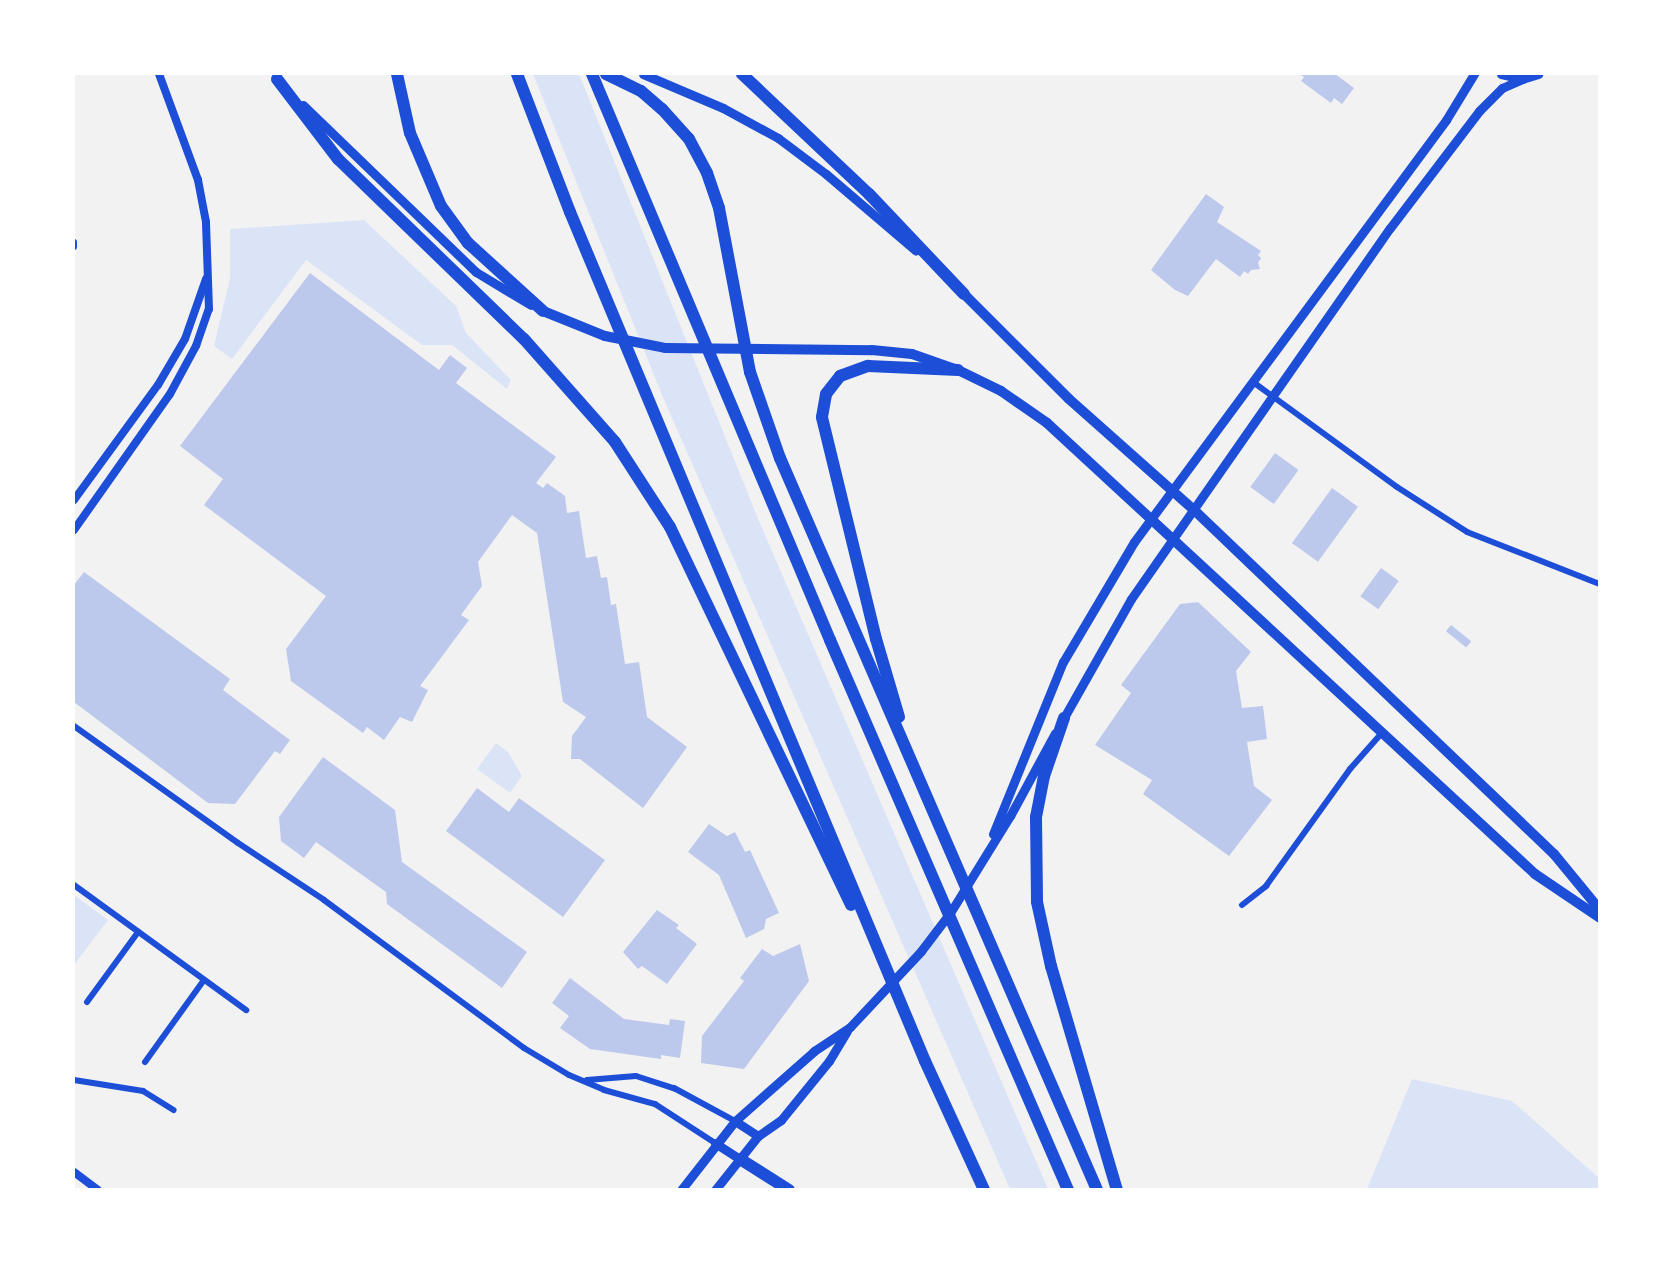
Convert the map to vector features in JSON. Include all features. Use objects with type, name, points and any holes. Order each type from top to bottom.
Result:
[{"type":"highway","points":[[397,74],[416,150],[441,206],[468,243],[543,311]]},
{"type":"highway","points":[[517,74],[570,212],[925,1061]]},
{"type":"highway","points":[[592,74],[835,653],[1068,1189]]},
{"type":"highway","points":[[606,74],[641,91],[662,109],[689,139],[708,173],[719,208],[750,372],[780,458],[1097,1189]]},
{"type":"highway","points":[[742,74],[869,194],[964,294]]},
{"type":"highway","points":[[275,76],[338,159],[524,339],[615,442],[670,527],[984,1189]]},
{"type":"highway","points":[[913,767],[876,639],[822,417],[826,394],[840,376],[869,366],[958,370]]},
{"type":"highway","points":[[1064,718],[1044,776],[1036,817],[1037,902],[1051,966],[1117,1189]]},
{"type":"highway","points":[[740,1158],[789,1189]]},
{"type":"main road","points":[[643,74],[723,108],[778,138],[868,208],[964,294],[1069,399],[1194,510],[1554,854],[1600,910]]},
{"type":"main road","points":[[989,845],[1063,663],[1101,594],[1151,519],[1446,120],[1474,74]]},
{"type":"main road","points":[[1501,74],[1522,79]]},
{"type":"main road","points":[[715,1189],[758,1136],[781,1120],[829,1061],[850,1027],[934,934],[1010,816],[1116,621],[1390,229],[1479,110],[1502,88],[1538,74]]},
{"type":"main road","points":[[275,76],[476,272],[506,292],[543,311],[605,336],[636,343],[695,350],[774,349],[912,354],[958,370],[1026,406],[1535,874],[1600,918]]},
{"type":"main road","points":[[681,1189],[735,1121],[814,1051],[850,1027]]},
{"type":"main road","points":[[735,1121],[758,1136]]},
{"type":"main road","points":[[715,1143],[740,1158]]},
{"type":"street","points":[[74,530],[170,394],[196,346],[209,309],[206,222],[198,180],[159,74]]},
{"type":"street","points":[[74,500],[158,385],[178,351],[208,273]]},
{"type":"street","points":[[1253,382],[1397,487],[1467,532],[1600,584]]},
{"type":"street","points":[[74,726],[238,843],[324,900],[524,1048],[604,1090],[655,1104],[715,1143]]},
{"type":"street","points":[[1242,905],[1266,886],[1350,769],[1381,734]]},
{"type":"street","points":[[74,885],[246,1010]]},
{"type":"street","points":[[87,1002],[138,932]]},
{"type":"street","points":[[145,1062],[204,980]]},
{"type":"street","points":[[585,1080],[636,1076],[674,1088],[735,1121]]},
{"type":"street","points":[[74,1080],[143,1091],[174,1110]]},
{"type":"street","points":[[74,1172],[98,1189]]},
{"type":"shaded area","points":[[533,74],[579,74],[759,521],[1048,1189],[1010,1189],[662,395]]},
{"type":"shaded area","points":[[364,220],[456,306],[466,333],[511,380],[507,389],[452,345],[422,345],[306,260],[232,359],[214,346],[230,278],[230,229]]},
{"type":"shaded area","points":[[496,743],[508,752],[522,776],[510,793],[477,769]]},
{"type":"shaded area","points":[[74,895],[108,920],[74,965]]},
{"type":"shaded area","points":[[1412,1079],[1512,1101],[1599,1178],[1599,1189],[1367,1189]]},
{"type":"building","points":[[1299,74],[1335,74],[1354,88],[1342,104],[1334,98],[1331,103],[1301,81],[1304,77]]},
{"type":"building","points":[[1206,194],[1224,207],[1217,222],[1261,251],[1258,255],[1261,258],[1258,263],[1260,269],[1251,270],[1248,274],[1244,271],[1240,277],[1216,259],[1188,296],[1175,290],[1151,270]]},
{"type":"building","points":[[310,273],[439,370],[450,355],[467,368],[456,383],[556,457],[536,483],[543,488],[547,483],[565,496],[567,513],[579,511],[586,558],[597,556],[601,578],[607,577],[611,605],[616,604],[625,664],[639,662],[647,717],[687,747],[643,808],[580,759],[571,759],[572,736],[586,717],[563,702],[537,533],[512,515],[478,562],[482,586],[461,615],[469,620],[420,686],[428,690],[412,722],[400,717],[384,740],[367,727],[363,733],[291,681],[286,649],[326,596],[204,505],[223,479],[180,446]]},
{"type":"building","points":[[1275,453],[1298,470],[1274,504],[1250,487]]},
{"type":"building","points":[[1332,488],[1358,507],[1318,562],[1292,543]]},
{"type":"building","points":[[1381,568],[1399,581],[1378,609],[1360,596]]},
{"type":"building","points":[[84,572],[230,679],[223,690],[290,740],[280,754],[275,751],[235,804],[208,803],[74,702],[74,585]]},
{"type":"building","points":[[1198,602],[1251,652],[1236,671],[1242,708],[1263,706],[1267,739],[1247,742],[1254,786],[1272,800],[1229,856],[1143,794],[1152,780],[1095,745],[1131,693],[1121,685],[1180,604]]},
{"type":"building","points":[[1451,625],[1471,641],[1466,648],[1446,631]]},
{"type":"building","points":[[323,757],[395,810],[402,862],[527,952],[502,988],[387,904],[386,892],[316,842],[304,858],[281,841],[279,817]]},
{"type":"building","points":[[477,788],[509,812],[519,798],[605,860],[563,917],[446,831]]},
{"type":"building","points":[[709,824],[727,836],[735,832],[745,852],[750,850],[779,913],[766,919],[764,929],[746,938],[719,875],[688,852]]},
{"type":"building","points":[[657,910],[679,925],[676,928],[697,944],[667,984],[642,966],[638,969],[623,952]]},
{"type":"building","points":[[800,944],[809,981],[744,1069],[701,1063],[702,1036],[744,981],[740,978],[762,949],[773,956]]},
{"type":"building","points":[[570,978],[624,1019],[669,1025],[670,1019],[685,1021],[680,1058],[661,1055],[661,1059],[590,1049],[560,1028],[569,1016],[552,1003]]}]
